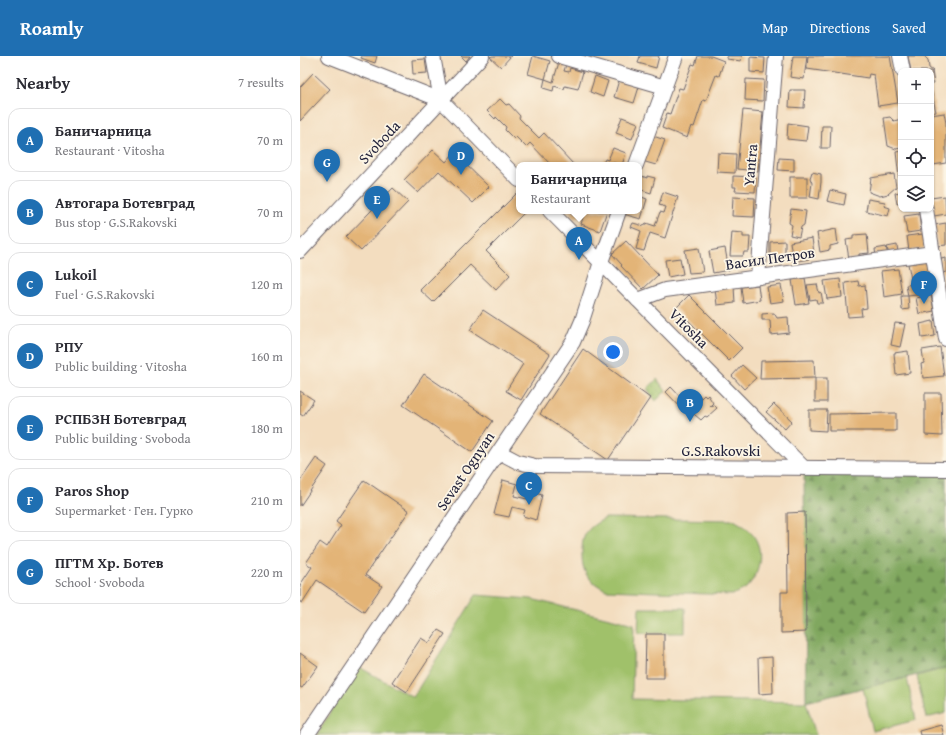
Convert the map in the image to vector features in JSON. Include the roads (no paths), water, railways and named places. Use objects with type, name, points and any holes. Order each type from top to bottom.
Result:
[{"type":"street","points":[[329,56],[440,100],[516,177]]},
{"type":"street","points":[[433,56],[440,100]]},
{"type":"street","name":"Svoboda","points":[[300,251],[482,56]]},
{"type":"street","points":[[559,56],[665,87]]},
{"type":"street","points":[[637,162],[676,56]]},
{"type":"street","name":"Yantra","points":[[758,277],[776,56]]},
{"type":"street","points":[[900,56],[902,68]]},
{"type":"street","points":[[926,212],[946,339]]},
{"type":"street","name":"Vitosha","points":[[553,214],[804,468]]},
{"type":"street","name":"Sevast Ognyan","points":[[308,735],[572,342],[582,321],[600,262],[618,214]]},
{"type":"street","name":"Васил Петров","points":[[638,300],[665,290],[933,253]]},
{"type":"street","name":"G.S.Rakovski","points":[[499,452],[518,462],[535,466],[946,469]]},
{"type":"place","name":"РПУ","points":[[461,175]]},
{"type":"place","name":"ПГТМ Хр. Ботев","points":[[327,182]]},
{"type":"place","name":"РСПБЗН Ботевград","points":[[377,219]]},
{"type":"place","name":"Баничарница","points":[[579,260]]},
{"type":"place","name":"Paros Shop","points":[[924,304]]},
{"type":"place","name":"Автогара Ботевград","points":[[690,422]]},
{"type":"place","name":"Lukoil","points":[[529,505]]}]
